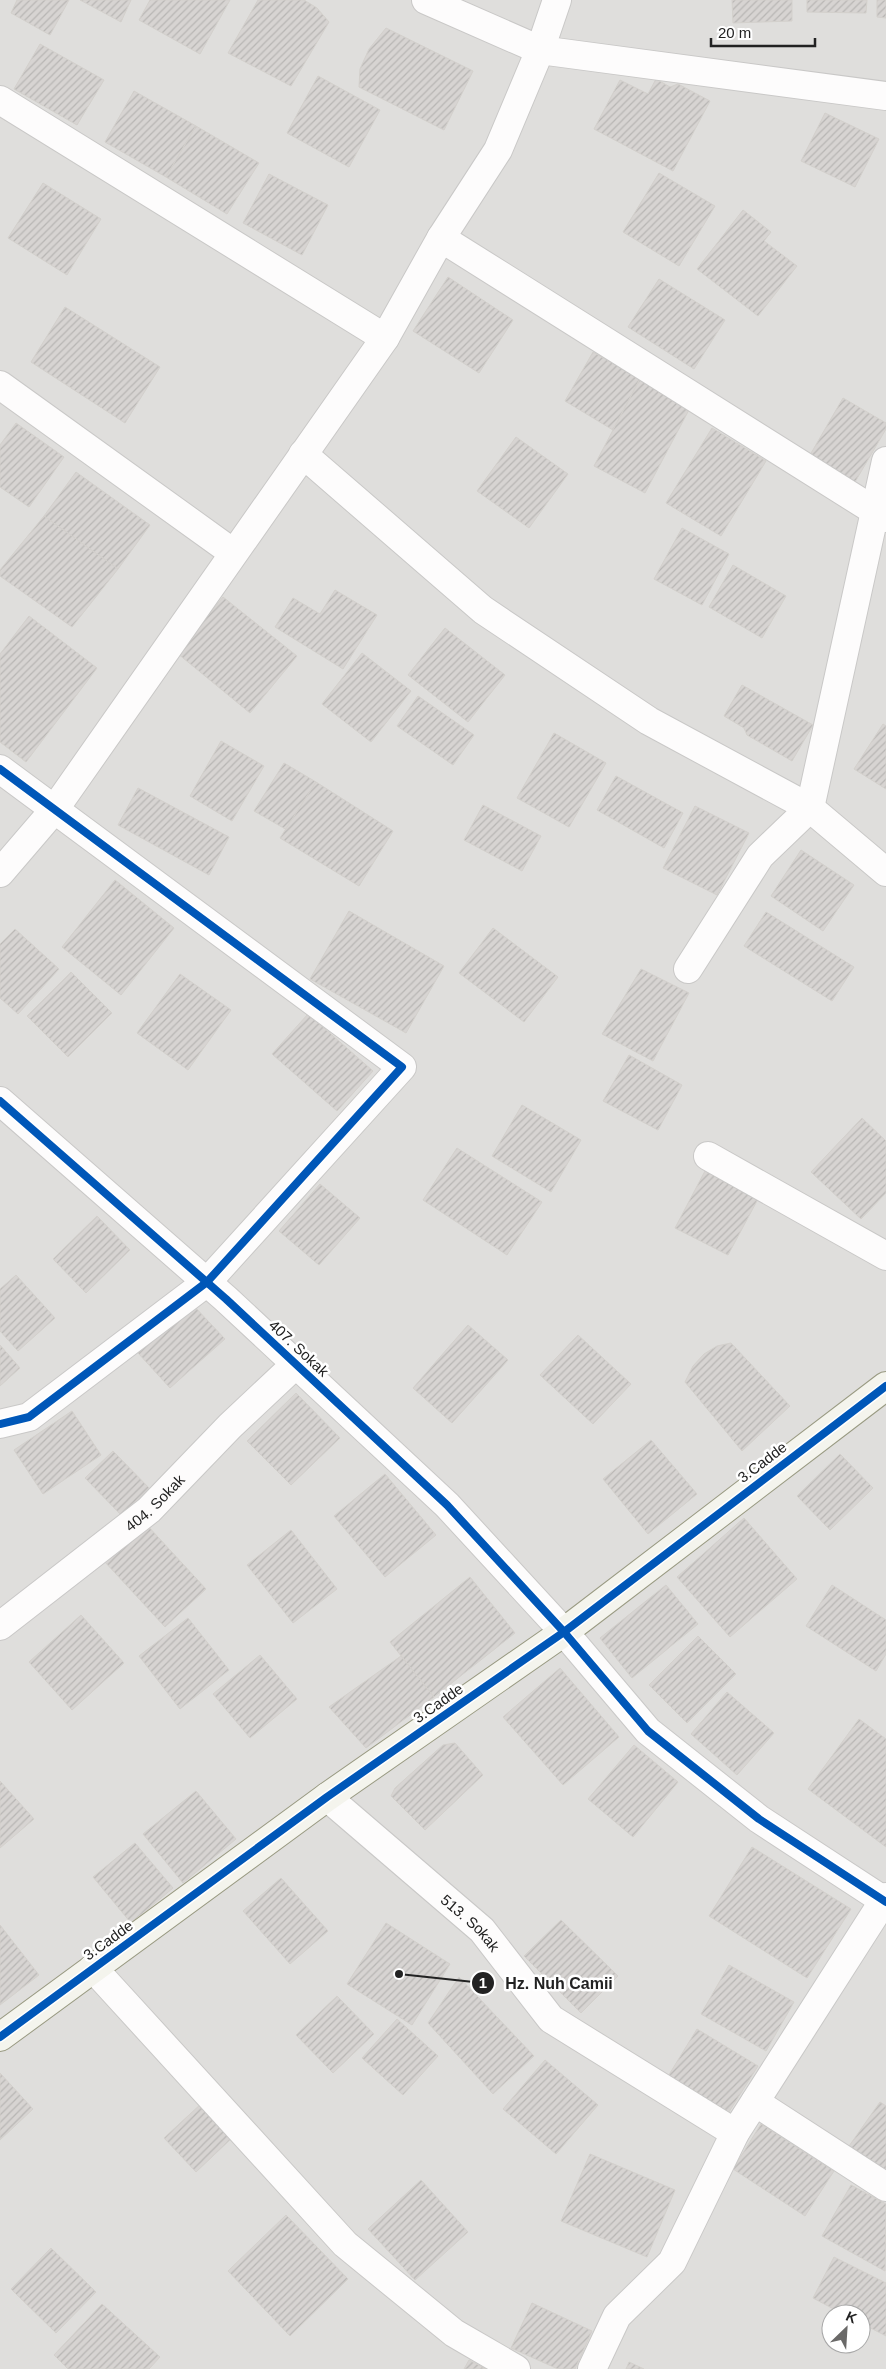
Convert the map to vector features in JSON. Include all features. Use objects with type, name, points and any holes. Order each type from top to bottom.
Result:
[{"type":"street","points":[[426,0],[540,50],[886,96]]},
{"type":"street","points":[[0,873],[54,810],[232,552],[385,338],[441,238],[498,150],[540,50],[557,0]]},
{"type":"street","points":[[0,100],[385,338]]},
{"type":"street","points":[[441,238],[880,515]]},
{"type":"street","points":[[0,385],[232,552]]},
{"type":"street","points":[[303,454],[483,610],[650,721],[810,808],[886,872]]},
{"type":"street","points":[[688,969],[760,856],[810,808],[880,515],[886,461]]},
{"type":"street","points":[[0,769],[402,1067],[207,1282],[30,1417],[0,1424]]},
{"type":"street","name":"407. Sokak","points":[[0,1101],[207,1282],[447,1505],[564,1632],[648,1731],[759,1819],[885,1900]]},
{"type":"street","points":[[708,1156],[886,1256]]},
{"type":"street","name":"404. Sokak","points":[[0,1626],[149,1510],[230,1426],[296,1364]]},
{"type":"street","name":"3.Cadde","points":[[0,2037],[327,1797],[564,1632],[886,1387]]},
{"type":"street","name":"513. Sokak","points":[[327,1797],[482,1930],[551,2019],[735,2133]]},
{"type":"street","points":[[592,2369],[617,2316],[672,2262],[735,2133],[885,1900]]},
{"type":"street","points":[[93,1968],[346,2244],[454,2333],[516,2369]]},
{"type":"street","points":[[755,2102],[886,2187]]},
{"type":"shaded area","points":[[0,0],[886,0],[886,2369],[0,2369]]},
{"type":"building","points":[[17,0],[69,0],[50,35],[11,13]]},
{"type":"building","points":[[80,0],[131,0],[121,22]]},
{"type":"building","points":[[150,0],[230,0],[200,54],[139,20]]},
{"type":"building","points":[[258,0],[304,0],[317,8],[329,22],[291,86],[228,53]]},
{"type":"building","points":[[732,0],[792,0],[792,21],[733,23]]},
{"type":"building","points":[[807,0],[867,0],[866,13],[807,12]]},
{"type":"building","points":[[877,0],[886,0],[886,18],[877,17]]},
{"type":"building","points":[[386,28],[473,71],[444,130],[359,87],[360,69],[369,49]]},
{"type":"building","points":[[40,44],[104,80],[77,125],[14,89]]},
{"type":"building","points":[[318,76],[380,110],[349,167],[287,133]]},
{"type":"building","points":[[656,79],[670,87],[678,84],[710,101],[673,171],[594,129],[620,80],[648,94]]},
{"type":"building","points":[[134,91],[196,126],[166,177],[105,142]]},
{"type":"building","points":[[825,113],[879,139],[855,187],[801,161]]},
{"type":"building","points":[[196,126],[259,163],[227,214],[166,177]]},
{"type":"building","points":[[659,173],[715,206],[679,266],[623,232]]},
{"type":"building","points":[[269,174],[328,205],[302,255],[243,223]]},
{"type":"building","points":[[43,183],[101,219],[67,275],[8,238]]},
{"type":"building","points":[[743,210],[771,232],[764,241],[797,266],[758,316],[697,269]]},
{"type":"building","points":[[448,277],[513,320],[479,373],[413,331]]},
{"type":"building","points":[[659,279],[725,320],[694,369],[628,327]]},
{"type":"building","points":[[65,307],[160,367],[125,423],[31,362]]},
{"type":"building","points":[[593,352],[640,379],[613,430],[565,401]]},
{"type":"building","points":[[640,379],[691,406],[645,493],[594,466]]},
{"type":"building","points":[[843,398],[886,423],[886,429],[855,482],[810,455]]},
{"type":"building","points":[[16,423],[64,457],[29,507],[0,487],[0,445]]},
{"type":"building","points":[[712,428],[766,461],[721,536],[666,503]]},
{"type":"building","points":[[516,437],[568,474],[529,528],[477,491]]},
{"type":"building","points":[[76,472],[150,525],[118,569],[44,516]]},
{"type":"building","points":[[44,516],[118,569],[72,627],[0,576],[0,570]]},
{"type":"building","points":[[682,528],[729,554],[702,605],[654,579]]},
{"type":"building","points":[[733,565],[786,596],[762,638],[709,607]]},
{"type":"building","points":[[335,590],[377,615],[343,669],[275,627],[293,598],[320,614]]},
{"type":"building","points":[[223,597],[297,656],[250,713],[177,653]]},
{"type":"building","points":[[29,616],[97,668],[26,762],[0,742],[0,654]]},
{"type":"building","points":[[445,628],[505,675],[468,722],[408,675]]},
{"type":"building","points":[[362,653],[411,691],[371,742],[322,704]]},
{"type":"building","points":[[742,685],[813,725],[792,761],[747,735],[744,728],[724,716]]},
{"type":"building","points":[[418,696],[474,735],[453,765],[397,726]]},
{"type":"building","points":[[883,724],[886,726],[886,789],[854,769]]},
{"type":"building","points":[[554,733],[606,763],[569,827],[517,798]]},
{"type":"building","points":[[221,741],[264,766],[232,821],[190,796]]},
{"type":"building","points":[[284,763],[316,782],[287,830],[254,811]]},
{"type":"building","points":[[616,776],[683,813],[664,848],[597,810]]},
{"type":"building","points":[[316,782],[393,831],[359,886],[280,838]]},
{"type":"building","points":[[138,788],[229,837],[209,875],[118,825]]},
{"type":"building","points":[[483,805],[541,836],[522,871],[464,840]]},
{"type":"building","points":[[695,806],[749,833],[717,895],[663,868]]},
{"type":"building","points":[[801,850],[854,885],[823,931],[771,896]]},
{"type":"building","points":[[115,880],[174,928],[121,995],[62,947]]},
{"type":"building","points":[[349,911],[444,966],[406,1033],[310,979]]},
{"type":"building","points":[[766,912],[854,967],[832,1001],[744,946]]},
{"type":"building","points":[[493,928],[558,977],[524,1022],[459,973]]},
{"type":"building","points":[[15,929],[59,969],[18,1014],[0,998],[0,944]]},
{"type":"building","points":[[641,969],[689,993],[653,1061],[602,1034]]},
{"type":"building","points":[[71,972],[112,1013],[68,1057],[27,1016]]},
{"type":"building","points":[[180,974],[231,1010],[188,1070],[137,1033]]},
{"type":"building","points":[[308,1014],[373,1071],[337,1111],[272,1054]]},
{"type":"building","points":[[629,1055],[682,1085],[658,1130],[603,1101]]},
{"type":"building","points":[[522,1105],[581,1140],[551,1192],[492,1156]]},
{"type":"building","points":[[862,1118],[886,1141],[886,1193],[861,1219],[811,1172]]},
{"type":"building","points":[[457,1148],[542,1202],[507,1255],[423,1200]]},
{"type":"building","points":[[705,1171],[758,1199],[728,1255],[675,1228]]},
{"type":"building","points":[[320,1184],[360,1218],[319,1265],[279,1231]]},
{"type":"building","points":[[97,1216],[130,1250],[86,1293],[53,1259]]},
{"type":"building","points":[[16,1275],[55,1318],[18,1351],[0,1331],[0,1289]]},
{"type":"building","points":[[192,1304],[225,1339],[170,1388],[138,1353]]},
{"type":"building","points":[[468,1325],[508,1360],[452,1423],[413,1388]]},
{"type":"building","points":[[578,1335],[631,1384],[593,1424],[540,1375]]},
{"type":"building","points":[[731,1343],[790,1406],[742,1451],[685,1382],[693,1366],[704,1354],[717,1346]]},
{"type":"building","points":[[0,1345],[20,1368],[0,1386]]},
{"type":"building","points":[[296,1393],[340,1438],[291,1485],[247,1441]]},
{"type":"building","points":[[72,1411],[101,1455],[43,1494],[14,1450]]},
{"type":"building","points":[[651,1440],[697,1494],[648,1534],[603,1479]]},
{"type":"building","points":[[113,1451],[152,1491],[124,1518],[85,1478]]},
{"type":"building","points":[[840,1454],[873,1488],[830,1530],[797,1496]]},
{"type":"building","points":[[385,1474],[436,1535],[385,1577],[334,1516]]},
{"type":"building","points":[[744,1518],[797,1579],[730,1637],[677,1577]]},
{"type":"building","points":[[146,1524],[206,1589],[165,1627],[104,1561]]},
{"type":"building","points":[[291,1530],[337,1589],[293,1623],[247,1565]]},
{"type":"building","points":[[470,1577],[515,1633],[434,1697],[390,1642]]},
{"type":"building","points":[[666,1585],[698,1624],[632,1678],[600,1638]]},
{"type":"building","points":[[832,1585],[886,1620],[886,1654],[876,1671],[806,1626]]},
{"type":"building","points":[[81,1615],[124,1663],[72,1710],[29,1662]]},
{"type":"building","points":[[188,1618],[229,1670],[180,1709],[139,1656]]},
{"type":"building","points":[[698,1636],[736,1674],[687,1723],[649,1685]]},
{"type":"building","points":[[260,1655],[297,1699],[250,1738],[213,1694]]},
{"type":"building","points":[[401,1656],[434,1697],[366,1748],[329,1707]]},
{"type":"building","points":[[560,1668],[619,1737],[563,1785],[503,1717]]},
{"type":"building","points":[[727,1692],[774,1733],[737,1775],[691,1734]]},
{"type":"building","points":[[859,1719],[886,1739],[886,1847],[808,1789]]},
{"type":"building","points":[[455,1743],[483,1775],[425,1830],[391,1796],[395,1788],[443,1745]]},
{"type":"building","points":[[634,1745],[678,1782],[633,1837],[588,1799]]},
{"type":"building","points":[[0,1781],[34,1819],[0,1848]]},
{"type":"building","points":[[196,1791],[236,1839],[183,1883],[143,1834]]},
{"type":"building","points":[[135,1843],[173,1888],[131,1923],[93,1877]]},
{"type":"building","points":[[752,1847],[851,1909],[807,1978],[709,1916]]},
{"type":"building","points":[[281,1878],[328,1931],[290,1964],[243,1911]]},
{"type":"building","points":[[561,1920],[618,1976],[581,2013],[524,1956]]},
{"type":"building","points":[[386,1923],[450,1964],[412,2025],[347,1984]]},
{"type":"building","points":[[0,1925],[39,1975],[0,2005]]},
{"type":"building","points":[[729,1965],[794,2002],[766,2051],[701,2014]]},
{"type":"building","points":[[459,1977],[534,2056],[493,2094],[428,2023]]},
{"type":"building","points":[[337,1996],[374,2034],[333,2073],[296,2035]]},
{"type":"building","points":[[397,2019],[438,2056],[403,2095],[362,2058]]},
{"type":"building","points":[[697,2029],[758,2066],[727,2115],[667,2078]]},
{"type":"building","points":[[545,2060],[598,2105],[556,2154],[503,2109]]},
{"type":"building","points":[[0,2073],[33,2109],[0,2140]]},
{"type":"building","points":[[880,2102],[886,2106],[886,2175],[847,2149]]},
{"type":"building","points":[[202,2103],[233,2137],[196,2172],[164,2138]]},
{"type":"building","points":[[761,2124],[834,2171],[805,2216],[733,2169]]},
{"type":"building","points":[[590,2154],[675,2190],[647,2257],[561,2221]]},
{"type":"building","points":[[421,2180],[468,2232],[415,2280],[368,2229]]},
{"type":"building","points":[[851,2185],[886,2204],[885,2271],[822,2236]]},
{"type":"building","points":[[286,2215],[348,2279],[290,2336],[228,2271]]},
{"type":"building","points":[[51,2248],[96,2292],[56,2333],[11,2289]]},
{"type":"building","points":[[834,2257],[886,2283],[886,2336],[871,2328],[871,2304],[824,2304],[813,2298]]},
{"type":"building","points":[[532,2303],[592,2331],[575,2369],[558,2369],[511,2348]]},
{"type":"building","points":[[102,2304],[160,2357],[149,2369],[68,2369],[54,2355]]},
{"type":"building","points":[[469,2360],[486,2369],[464,2369]]},
{"type":"building","points":[[629,2362],[644,2369],[626,2369]]},
{"type":"cycle path","points":[[0,769],[402,1067],[207,1282],[29,1417],[0,1424]]},
{"type":"cycle path","points":[[0,1101],[226,1299],[447,1505],[564,1632],[648,1731],[759,1819],[886,1902]]},
{"type":"cycle path","points":[[0,2037],[327,1797],[564,1632],[886,1386]]},
{"type":"place","name":"Hz. Nuh Camii","points":[[399,1974]]}]
